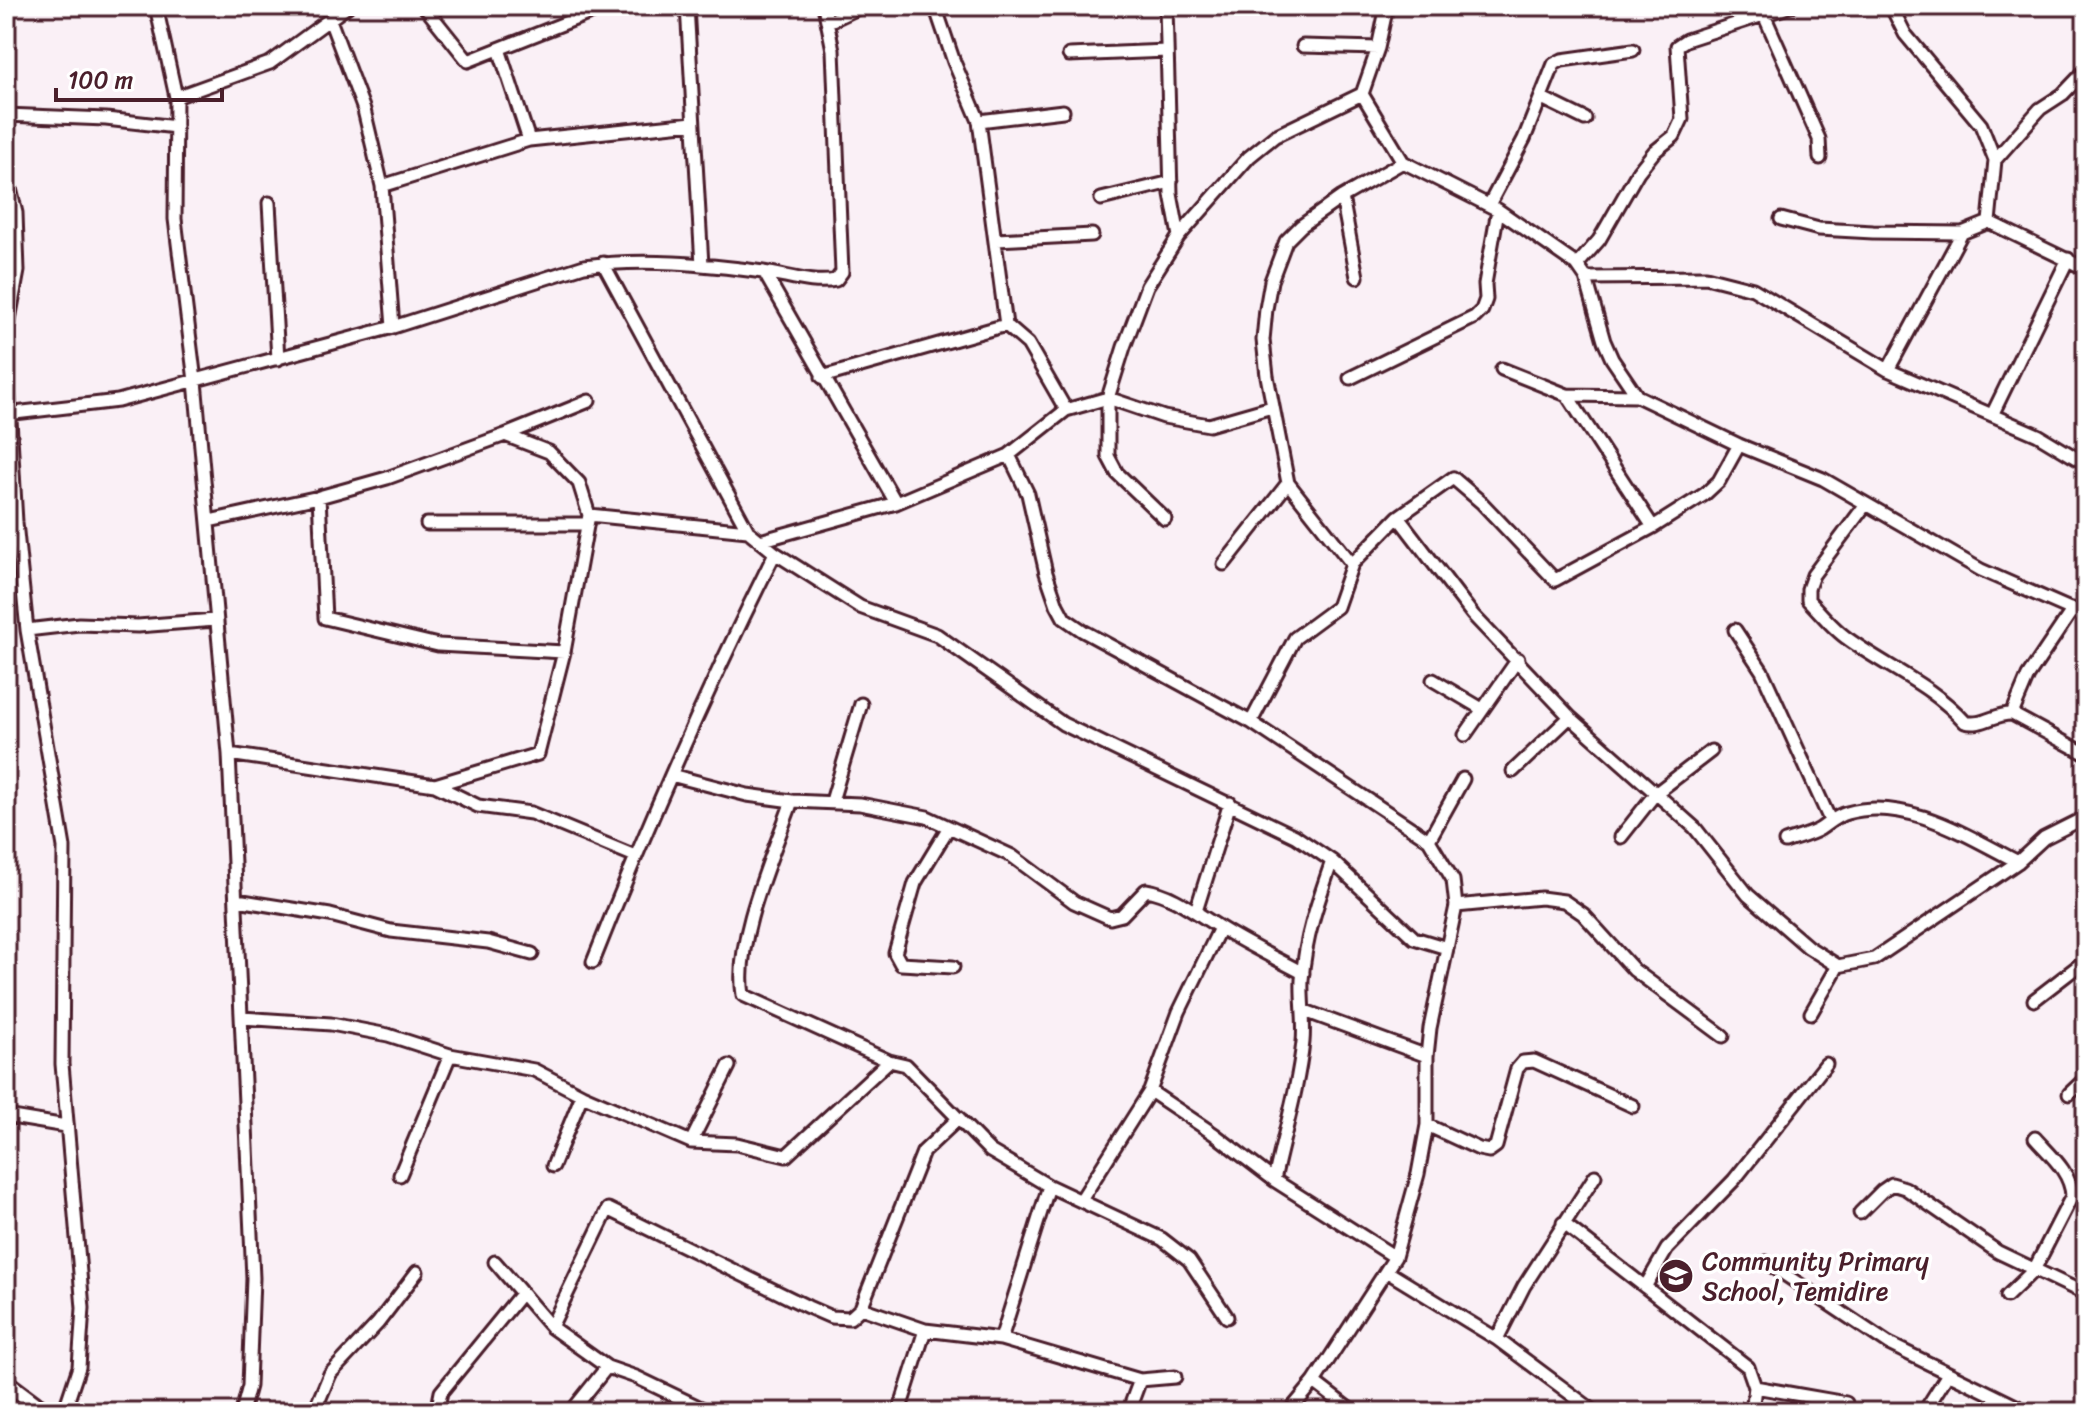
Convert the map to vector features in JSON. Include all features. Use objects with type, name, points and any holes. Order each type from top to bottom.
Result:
[{"type":"main road","points":[[6,1382],[46,1412]]},
{"type":"street","points":[[156,6],[176,97],[175,219],[195,381],[229,754],[253,1278],[249,1386],[242,1412]]},
{"type":"street","points":[[176,97],[270,63],[348,6]]},
{"type":"street","points":[[424,6],[468,61],[608,6]]},
{"type":"street","points":[[687,6],[702,265]]},
{"type":"street","points":[[8,414],[118,401],[393,327],[565,271],[603,263],[702,265],[824,283],[836,280],[842,272],[833,50],[824,6]]},
{"type":"street","points":[[828,22],[862,6]]},
{"type":"street","points":[[935,6],[979,121],[1006,325],[1028,344],[1066,410]]},
{"type":"street","points":[[1166,6],[1171,182],[1179,236]]},
{"type":"street","points":[[1165,519],[1111,465],[1108,456],[1108,398],[1147,286],[1179,236],[1249,157],[1275,136],[1362,94],[1378,48],[1387,6]]},
{"type":"street","points":[[1577,265],[1599,240],[1638,172],[1654,152],[1674,136],[1682,119],[1677,46],[1686,40],[1791,6]]},
{"type":"street","points":[[1891,6],[1905,34],[1981,125],[1995,160],[1989,222]]},
{"type":"street","points":[[1764,15],[1819,139],[1820,158]]},
{"type":"street","points":[[330,20],[364,110],[382,186],[393,327]]},
{"type":"street","points":[[1303,46],[1378,48]]},
{"type":"street","points":[[499,49],[529,140]]},
{"type":"street","points":[[1350,378],[1475,317],[1482,310],[1486,299],[1494,208],[1554,64],[1562,60],[1633,50]]},
{"type":"street","points":[[1069,55],[1167,51]]},
{"type":"street","points":[[1995,160],[2040,109],[2063,94],[2086,70]]},
{"type":"street","points":[[1362,94],[1403,162],[1494,208],[1577,265],[1586,278],[1612,359],[1637,396]]},
{"type":"street","points":[[1542,98],[1585,119]]},
{"type":"street","points":[[979,121],[1063,111]]},
{"type":"street","points":[[6,115],[106,119],[176,127]]},
{"type":"street","points":[[382,186],[529,140],[693,123]]},
{"type":"street","points":[[1352,564],[1288,483],[1272,407],[1263,340],[1271,281],[1286,241],[1301,226],[1342,197],[1403,162]]},
{"type":"street","points":[[6,172],[16,213],[18,271],[6,336]]},
{"type":"street","points":[[1101,199],[1171,182]]},
{"type":"street","points":[[1342,197],[1357,277]]},
{"type":"street","points":[[269,203],[278,359]]},
{"type":"street","points":[[1781,219],[1819,229],[1873,232],[1962,233],[1989,222],[2086,269]]},
{"type":"street","points":[[1888,370],[1962,233]]},
{"type":"street","points":[[996,240],[1092,235]]},
{"type":"street","points":[[1992,415],[2068,259]]},
{"type":"street","points":[[603,263],[748,531],[760,541],[860,607],[937,635],[1055,719],[1295,836],[1332,861],[1414,938],[1447,948]]},
{"type":"street","points":[[764,272],[896,503]]},
{"type":"street","points":[[1586,278],[1706,277],[1753,289],[1888,370],[2038,435],[2086,464]]},
{"type":"street","points":[[822,377],[1006,325]]},
{"type":"street","points":[[6,351],[16,522],[27,630],[64,847],[61,1002],[66,1126],[83,1308],[79,1367],[64,1412]]},
{"type":"street","points":[[1502,369],[1567,395],[1637,396],[1739,445],[1823,479],[1981,570],[2086,616]]},
{"type":"street","points":[[1567,395],[1653,527]]},
{"type":"street","points":[[760,541],[896,503],[1009,455],[1066,410],[1108,398],[1164,417],[1209,425],[1272,407]]},
{"type":"street","points":[[209,521],[319,497],[387,478],[589,401]]},
{"type":"street","points":[[435,785],[538,754],[564,652],[588,520],[579,483],[549,452],[505,435]]},
{"type":"street","points":[[1251,722],[1295,638],[1337,607],[1352,564],[1398,517],[1453,478],[1481,502],[1555,580],[1653,527],[1705,494],[1719,481],[1739,445]]},
{"type":"street","points":[[1009,455],[1028,494],[1046,573],[1064,618],[1251,722],[1429,840],[1453,880],[1456,906],[1427,1056],[1427,1125],[1418,1174],[1395,1257],[1314,1382],[1289,1412]]},
{"type":"street","points":[[1224,564],[1288,483]]},
{"type":"street","points":[[319,497],[325,618],[438,645],[564,652]]},
{"type":"street","points":[[1866,504],[1813,575],[1808,600],[1846,638],[1948,703],[1965,722],[1979,723],[2004,713],[2022,716],[2086,754]]},
{"type":"street","points":[[1398,517],[1473,615],[1570,717],[1695,828],[1748,895],[1808,947],[1838,966],[1874,959],[2018,862],[2044,838],[2086,817]]},
{"type":"street","points":[[427,524],[588,520],[748,531]]},
{"type":"street","points":[[593,962],[671,775],[728,647],[775,553]]},
{"type":"street","points":[[2012,714],[2028,676],[2073,609]]},
{"type":"street","points":[[27,630],[79,624],[138,626],[215,620]]},
{"type":"street","points":[[1735,630],[1762,671],[1830,820]]},
{"type":"street","points":[[1465,735],[1518,659]]},
{"type":"street","points":[[1433,680],[1482,709]]},
{"type":"street","points":[[832,801],[861,704]]},
{"type":"street","points":[[1513,771],[1570,717]]},
{"type":"street","points":[[1621,837],[1655,794],[1711,751]]},
{"type":"street","points":[[229,754],[435,785],[478,806],[531,813],[635,856]]},
{"type":"street","points":[[671,775],[747,795],[792,801],[832,801],[907,811],[1012,856],[1074,902],[1110,918],[1122,915],[1146,890],[1155,891],[1303,973]]},
{"type":"street","points":[[1429,840],[1463,779]]},
{"type":"street","points":[[792,801],[745,936],[740,969],[743,995],[889,1061],[906,1065],[990,1151],[1049,1186],[1162,1239],[1189,1260],[1227,1317]]},
{"type":"street","points":[[1196,911],[1230,803]]},
{"type":"street","points":[[1785,842],[1818,830],[1830,820],[1847,813],[1880,809],[1909,813],[1952,828],[2018,862]]},
{"type":"street","points":[[949,827],[915,883],[895,953],[901,964],[953,967]]},
{"type":"street","points":[[1274,1180],[1303,1042],[1303,973],[1311,920],[1332,861]]},
{"type":"street","points":[[1456,906],[1541,898],[1564,901],[1583,914],[1634,970],[1723,1036]]},
{"type":"street","points":[[237,900],[330,915],[391,931],[488,942],[532,954]]},
{"type":"street","points":[[1081,1200],[1150,1091],[1179,1012],[1220,928]]},
{"type":"street","points":[[2034,1000],[2086,960]]},
{"type":"street","points":[[1811,1013],[1838,966]]},
{"type":"street","points":[[1305,1011],[1427,1056]]},
{"type":"street","points":[[242,1018],[331,1024],[388,1035],[450,1055],[534,1070],[582,1095],[691,1142],[737,1144],[786,1156],[889,1061]]},
{"type":"street","points":[[400,1175],[450,1055]]},
{"type":"street","points":[[1427,1125],[1489,1151],[1496,1146],[1517,1069],[1523,1062],[1534,1061],[1633,1106]]},
{"type":"street","points":[[1645,1287],[1667,1249],[1734,1180],[1826,1064]]},
{"type":"street","points":[[691,1142],[729,1066]]},
{"type":"street","points":[[2069,1094],[2086,1078]]},
{"type":"street","points":[[1150,1091],[1274,1180],[1395,1257]]},
{"type":"street","points":[[553,1166],[582,1095]]},
{"type":"street","points":[[6,1116],[66,1126]]},
{"type":"street","points":[[551,1327],[608,1209],[757,1284],[831,1317],[850,1318],[861,1308],[923,1152],[959,1118]]},
{"type":"street","points":[[2007,1296],[2034,1270],[2072,1196],[2066,1173],[2035,1138]]},
{"type":"street","points":[[1497,1339],[1524,1286],[1595,1176]]},
{"type":"street","points":[[1860,1213],[1892,1184],[1905,1188],[1998,1252],[2086,1294]]},
{"type":"street","points":[[1001,1339],[1049,1186]]},
{"type":"street","points":[[1563,1223],[1748,1367],[1755,1387],[1752,1412]]},
{"type":"street","points":[[495,1262],[551,1327],[607,1367],[636,1377],[709,1412]]},
{"type":"street","points":[[1766,1262],[1889,1344],[2028,1412]]},
{"type":"street","points":[[1386,1271],[1497,1339],[1595,1412]]},
{"type":"street","points":[[314,1412],[330,1374],[378,1323],[417,1272]]},
{"type":"street","points":[[446,1411],[439,1402],[441,1392],[521,1294]]},
{"type":"street","points":[[861,1308],[925,1330],[1001,1339],[1140,1380],[1175,1377]]},
{"type":"street","points":[[899,1412],[925,1330]]},
{"type":"street","points":[[571,1412],[607,1367]]},
{"type":"street","points":[[1924,1412],[1948,1374]]},
{"type":"street","points":[[1128,1412],[1140,1380]]},
{"type":"street","points":[[1314,1382],[1353,1412]]},
{"type":"street","points":[[1755,1387],[1846,1403]]},
{"type":"place","name":"Community Primary School, Temidire","points":[[1676,1276]]}]
